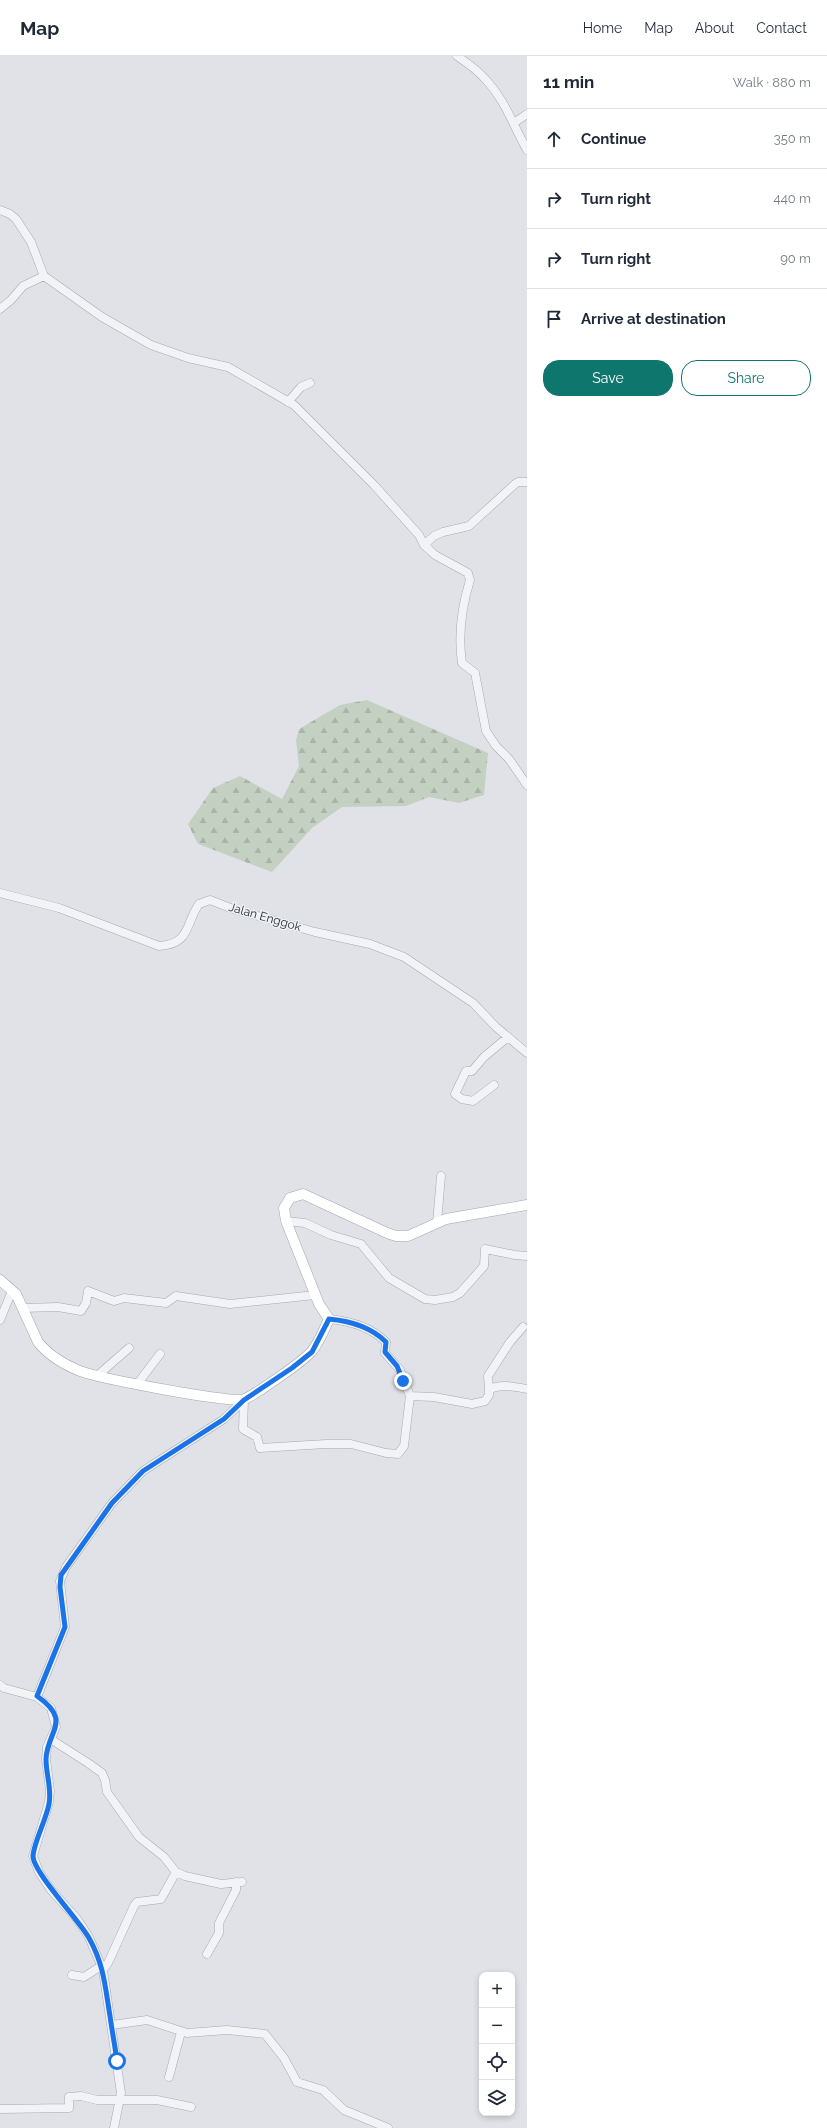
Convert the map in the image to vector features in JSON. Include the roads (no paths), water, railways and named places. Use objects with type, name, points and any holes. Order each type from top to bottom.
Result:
[{"type":"main road","points":[[0,1280],[12,1291],[43,1349],[54,1358],[68,1366],[97,1376],[210,1398],[244,1400],[292,1368],[312,1352],[329,1319],[315,1295],[283,1212],[286,1202],[295,1195],[303,1194],[396,1236],[408,1236],[437,1223],[470,1214],[527,1206]]},
{"type":"street","points":[[457,56],[487,80],[514,122],[527,150]]},
{"type":"street","points":[[514,122],[527,114]]},
{"type":"street","points":[[0,210],[10,214],[16,219],[31,242],[44,276],[102,317],[151,345],[188,358],[228,368],[288,402],[303,414],[374,485],[419,535],[424,545],[436,555],[470,576],[464,599],[460,652],[462,663],[475,673],[486,732],[496,746],[509,759],[527,784]]},
{"type":"street","points":[[0,309],[11,300],[23,286],[44,276]]},
{"type":"street","points":[[288,402],[301,387],[310,383]]},
{"type":"street","points":[[424,545],[434,536],[469,526],[515,484],[518,482],[527,482]]},
{"type":"street","name":"Jalan Enggok","points":[[0,893],[59,908],[159,946],[173,944],[182,938],[186,934],[192,915],[199,904],[210,900],[233,909],[315,932],[370,944],[389,950],[419,966],[472,1003],[527,1053]]},
{"type":"street","points":[[494,1085],[473,1101],[462,1099],[455,1094],[466,1071],[472,1071],[484,1057],[508,1037]]},
{"type":"street","points":[[437,1223],[441,1176]]},
{"type":"street","points":[[286,1221],[305,1223],[331,1235],[361,1244],[389,1278],[424,1299],[435,1300],[453,1297],[460,1293],[484,1266],[485,1249],[515,1256],[527,1256]]},
{"type":"street","points":[[0,1320],[12,1291]]},
{"type":"street","points":[[22,1308],[61,1307],[81,1311],[86,1303],[88,1291],[114,1301],[124,1298],[166,1303],[176,1296],[230,1304],[315,1295]]},
{"type":"street","points":[[244,1400],[243,1429],[257,1437],[260,1448],[351,1444],[386,1453],[398,1454],[404,1446],[410,1396],[400,1370],[385,1352],[386,1342],[381,1337],[362,1327],[346,1321],[329,1319]]},
{"type":"street","points":[[410,1396],[434,1396],[472,1404],[485,1401],[488,1398],[489,1390],[488,1376],[510,1342],[523,1327]]},
{"type":"street","points":[[97,1376],[129,1348]]},
{"type":"street","points":[[138,1383],[160,1354]]},
{"type":"street","points":[[489,1390],[493,1387],[508,1386],[527,1389]]},
{"type":"street","points":[[37,1696],[65,1627],[60,1581],[66,1567],[112,1503],[135,1478],[143,1471],[224,1419],[244,1400]]},
{"type":"street","points":[[0,1685],[4,1688],[37,1696],[48,1704],[55,1720],[56,1727],[52,1740],[47,1747],[46,1759],[50,1791],[49,1802],[33,1856],[34,1862],[51,1890],[77,1919],[94,1948],[102,1968],[112,2025],[121,2099],[114,2128]]},
{"type":"street","points":[[52,1740],[88,1762],[102,1773],[107,1792],[139,1837],[164,1857],[176,1872],[185,1876],[221,1884],[239,1882],[219,1923],[219,1933],[207,1954]]},
{"type":"street","points":[[72,1975],[84,1977],[102,1968],[108,1963],[134,1906],[137,1902],[161,1899],[176,1872]]},
{"type":"street","points":[[112,2025],[148,2020],[180,2032],[196,2033],[227,2030],[265,2034],[284,2058],[297,2082],[324,2090],[344,2110],[388,2128]]},
{"type":"street","points":[[169,2077],[180,2032]]},
{"type":"street","points":[[0,2109],[69,2108],[69,2096],[81,2096],[97,2100],[157,2100],[191,2106]]}]
